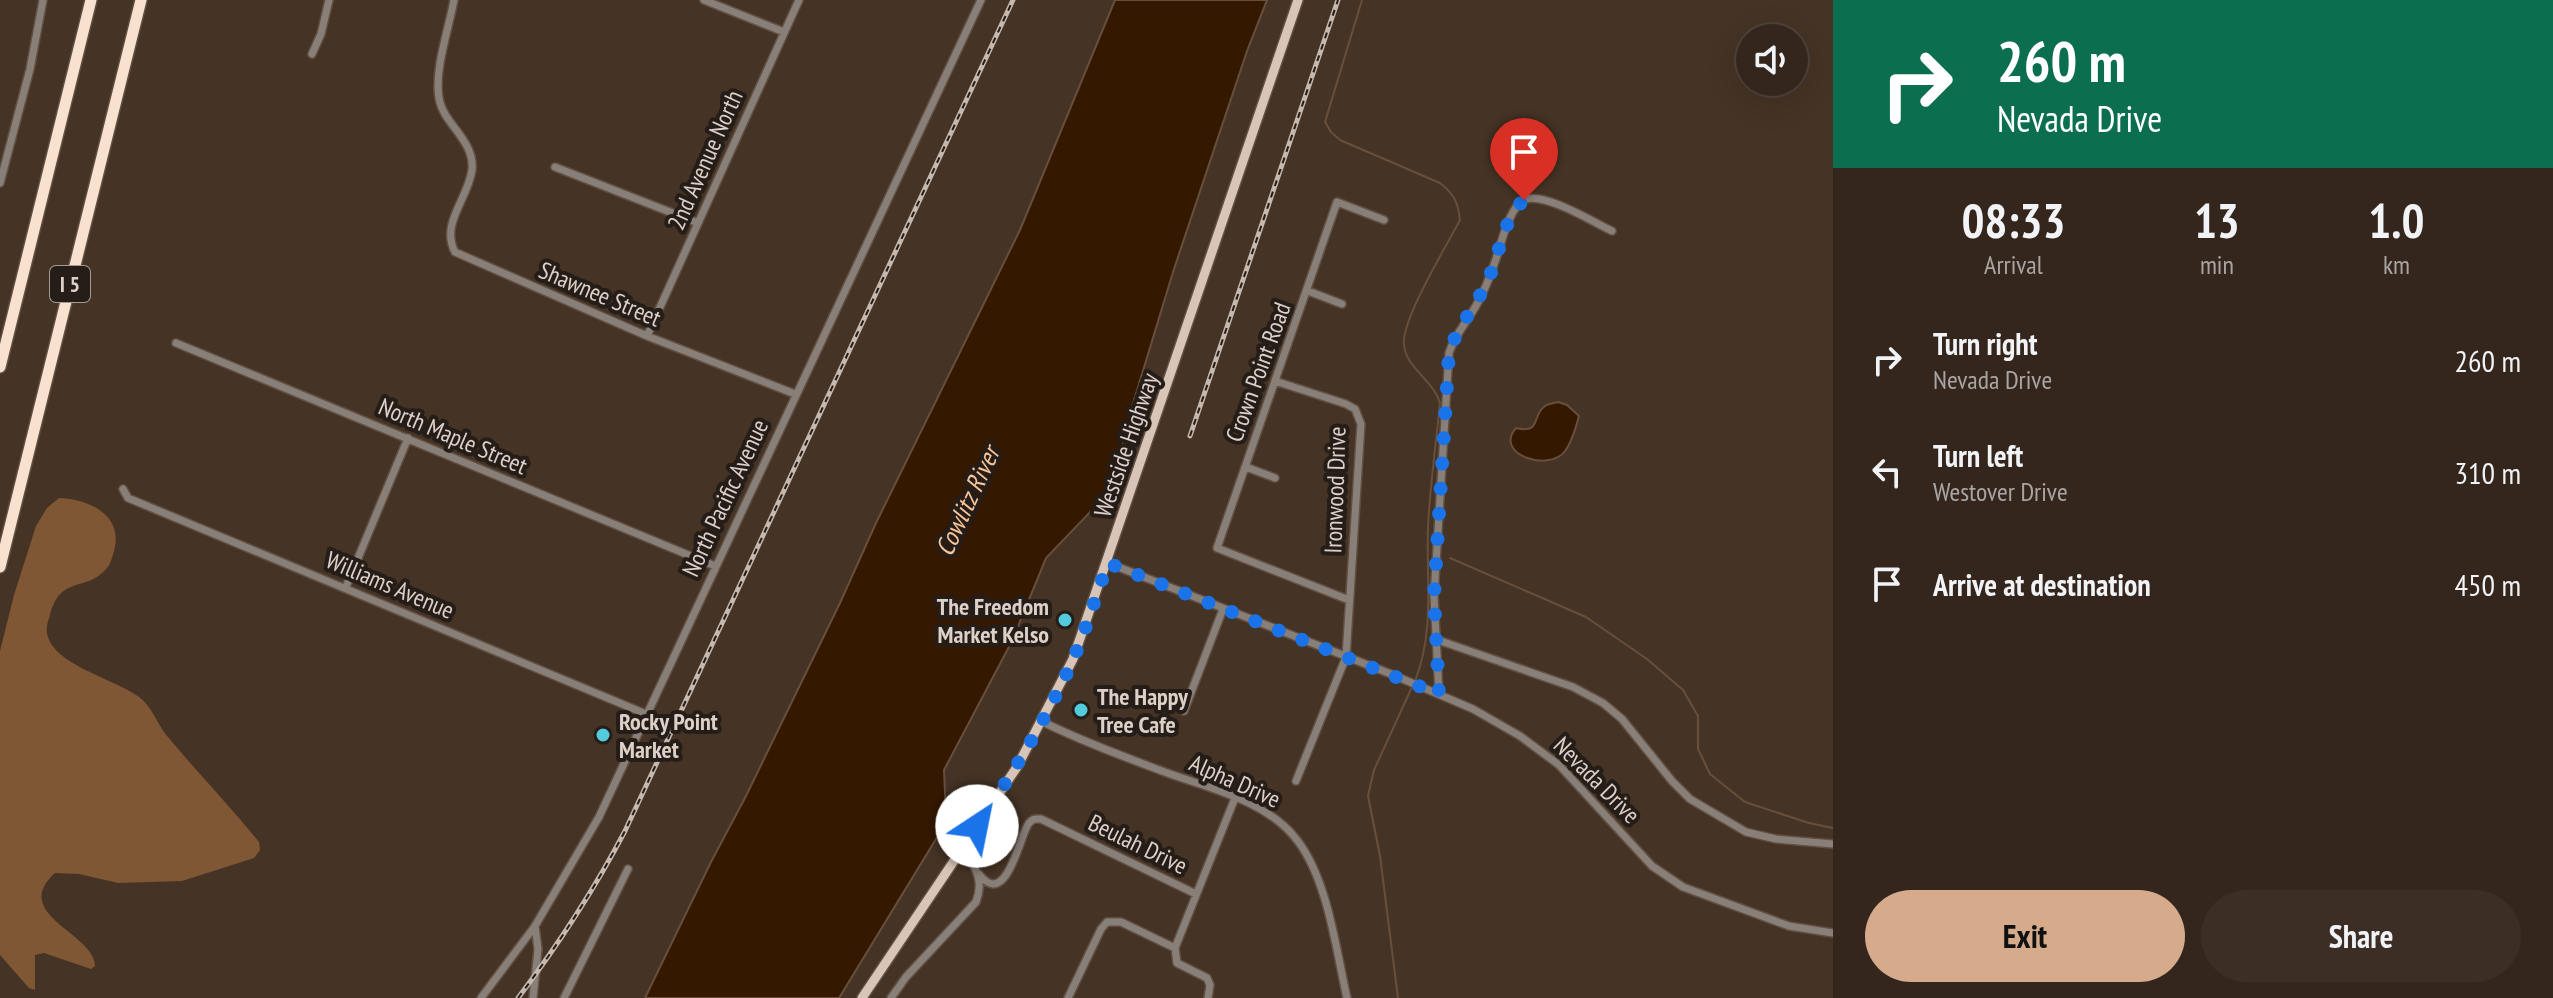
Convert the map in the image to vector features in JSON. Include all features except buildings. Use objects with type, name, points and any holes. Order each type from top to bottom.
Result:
[{"type":"highway","name":"I 5","points":[[0,367],[91,0]]},
{"type":"highway","name":"I 5","points":[[0,567],[141,0]]},
{"type":"main road","name":"Westside Highway","points":[[862,998],[1017,767],[1073,659],[1298,0]]},
{"type":"street","points":[[0,183],[30,69],[43,0]]},
{"type":"street","points":[[312,54],[321,34],[329,0]]},
{"type":"street","name":"Shawnee Street","points":[[454,0],[439,79],[439,97],[442,110],[465,142],[472,169],[449,234],[455,252],[647,336],[795,394]]},
{"type":"street","points":[[704,0],[784,32]]},
{"type":"street","name":"2nd Avenue North","points":[[647,336],[799,0]]},
{"type":"street","name":"North Pacific Avenue","points":[[481,998],[535,926],[599,817],[981,0]]},
{"type":"street","points":[[555,167],[698,223]]},
{"type":"street","points":[[1439,694],[1435,582],[1449,353],[1453,340],[1476,306],[1490,277],[1514,208],[1524,200],[1539,199],[1562,207],[1612,231]]},
{"type":"street","name":"Crown Point Road","points":[[1349,600],[1217,548],[1337,202],[1384,220]]},
{"type":"street","name":"Crown Point Road","points":[[1308,291],[1342,304]]},
{"type":"street","name":"North Maple Street","points":[[176,343],[715,566]]},
{"type":"street","name":"Ironwood Drive","points":[[1275,381],[1346,404],[1355,409],[1361,424],[1346,657],[1296,781]]},
{"type":"street","points":[[346,587],[408,438]]},
{"type":"street","name":"Crown Point Road","points":[[1246,467],[1275,478]]},
{"type":"street","name":"Williams Avenue","points":[[123,489],[128,498],[646,714]]},
{"type":"street","name":"Nevada Drive","points":[[1108,563],[1473,709],[1520,736],[1559,765],[1652,866],[1683,887],[1789,926],[1833,933]]},
{"type":"street","points":[[1184,711],[1223,609]]},
{"type":"street","points":[[1435,639],[1573,687],[1603,703],[1622,719],[1690,799],[1746,832],[1776,839],[1833,844]]},
{"type":"street","name":"Alpha Drive","points":[[1043,722],[1273,816],[1298,841],[1309,860],[1324,899],[1347,998]]},
{"type":"street","points":[[1196,894],[1235,798]]},
{"type":"street","name":"Beulah Drive","points":[[979,874],[990,883],[999,881],[1007,874],[1029,824],[1034,819],[1041,819],[1196,894],[1175,948]]},
{"type":"street","points":[[891,998],[906,977],[973,906],[979,893],[979,874],[963,847]]},
{"type":"street","points":[[564,998],[628,869]]},
{"type":"street","points":[[1068,998],[1101,929],[1112,920],[1175,948],[1177,963],[1207,978],[1210,985],[1208,998]]},
{"type":"street","points":[[533,998],[538,949],[535,926]]},
{"type":"shaded area","points":[[59,498],[82,502],[102,511],[114,528],[116,538],[107,568],[99,576],[67,589],[55,602],[47,628],[51,644],[72,663],[129,690],[144,701],[167,736],[259,842],[260,850],[254,858],[182,881],[118,883],[79,874],[55,873],[44,888],[42,901],[47,912],[91,954],[95,966],[91,969],[44,953],[35,955],[35,990],[29,988],[0,955],[0,651],[36,526],[47,508]]},
{"type":"water","name":"Cowlitz River","points":[[1115,0],[1267,0],[1173,272],[1125,430],[1121,456],[1111,481],[1094,508],[1046,558],[1012,641],[944,770],[946,816],[939,834],[839,998],[645,998],[1020,230]]},
{"type":"water","points":[[1558,402],[1567,405],[1579,416],[1565,451],[1547,460],[1526,458],[1517,453],[1511,437],[1516,428],[1530,428],[1545,406]]},
{"type":"waterway","points":[[1362,0],[1325,122],[1340,140],[1440,183],[1454,199],[1460,220],[1417,301],[1405,333],[1406,353],[1440,403],[1428,527],[1427,624],[1415,681]]},
{"type":"waterway","points":[[1450,558],[1586,617],[1647,659],[1683,690],[1698,716],[1698,749],[1710,774],[1745,802],[1833,828]]},
{"type":"waterway","points":[[1398,998],[1380,856],[1368,796],[1374,770],[1412,687]]},
{"type":"railway","points":[[518,998],[575,917],[625,831],[1013,0]]},
{"type":"railway","points":[[1190,436],[1338,0]]},
{"type":"place","name":"The Freedom Market Kelso","points":[[1065,620]]},
{"type":"place","name":"The Happy Tree Cafe","points":[[1081,710]]},
{"type":"place","name":"Rocky Point Market","points":[[603,735]]},
{"type":"route","points":[[977,826],[1043,722],[1073,659],[1108,563],[1439,694],[1434,596],[1449,353],[1453,340],[1476,306],[1490,277],[1514,208],[1524,200]]}]
